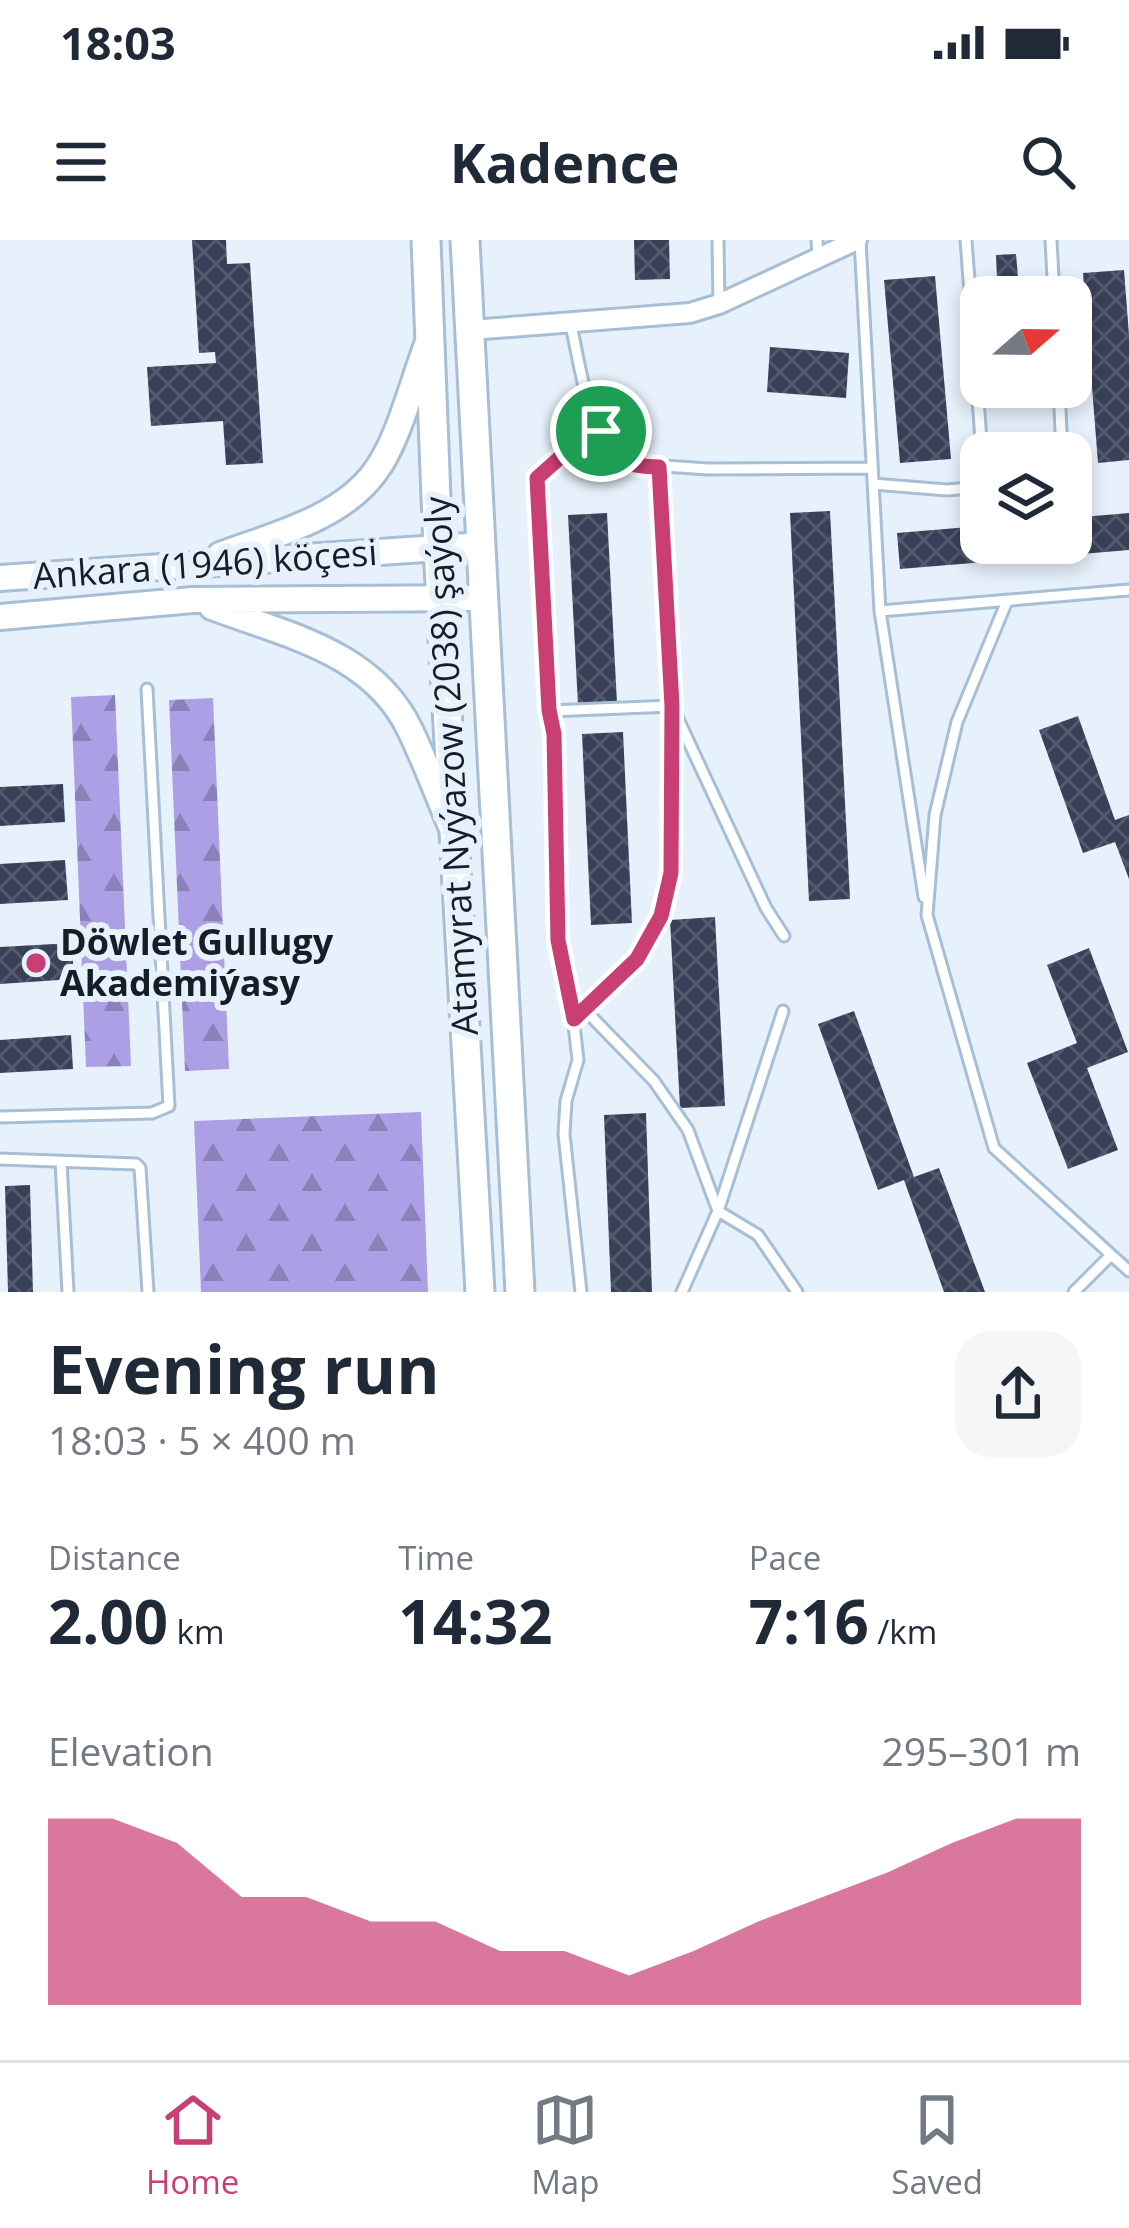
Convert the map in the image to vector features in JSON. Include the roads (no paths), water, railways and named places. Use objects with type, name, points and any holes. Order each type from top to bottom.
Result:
[{"type":"main road","name":"Atamyrat Nyýazow (2038) şaýoly","points":[[426,240],[438,549],[480,1292]]},
{"type":"main road","name":"Atamyrat Nyýazow (2038) şaýoly","points":[[465,240],[520,1292]]},
{"type":"main road","points":[[190,565],[293,528],[343,502],[374,474],[431,334]]},
{"type":"main road","name":"Ankara (1946) köçesi","points":[[0,578],[482,545]]},
{"type":"main road","name":"Ankara (1946) köçesi","points":[[0,617],[193,600],[484,598]]},
{"type":"main road","points":[[193,600],[343,656],[372,678],[409,728],[454,834]]},
{"type":"street","points":[[471,330],[690,313],[719,304],[818,250],[858,240]]},
{"type":"lane","points":[[718,240],[719,304]]},
{"type":"lane","points":[[858,240],[880,611],[927,915],[994,1148],[1129,1271]]},
{"type":"lane","points":[[967,240],[981,432]]},
{"type":"lane","points":[[1051,240],[1053,276]]},
{"type":"lane","points":[[571,325],[590,408],[610,452],[621,463],[872,468]]},
{"type":"lane","points":[[581,1292],[564,1134],[566,1101],[578,1060],[558,940],[554,734],[537,478],[601,431]]},
{"type":"lane","points":[[574,1019],[637,959],[661,916],[671,873],[672,706],[659,467]]},
{"type":"lane","points":[[873,484],[960,489]]},
{"type":"lane","points":[[880,611],[1129,590]]},
{"type":"lane","points":[[927,915],[935,814],[957,722],[1006,601]]},
{"type":"lane","points":[[0,1117],[152,1113],[169,1106],[147,689]]},
{"type":"lane","points":[[549,710],[672,706]]},
{"type":"lane","points":[[672,706],[755,887],[784,936]]},
{"type":"lane","points":[[584,1008],[654,1081],[688,1130],[718,1211],[758,1235],[797,1292]]},
{"type":"lane","points":[[682,1292],[718,1211],[782,1011]]},
{"type":"lane","points":[[0,1159],[136,1164],[140,1168],[148,1292]]},
{"type":"lane","points":[[61,1162],[68,1292]]},
{"type":"lane","points":[[1074,1292],[1111,1255]]},
{"type":"place","name":"Döwlet Gullugy Akademiýasy","points":[[36,963]]}]
